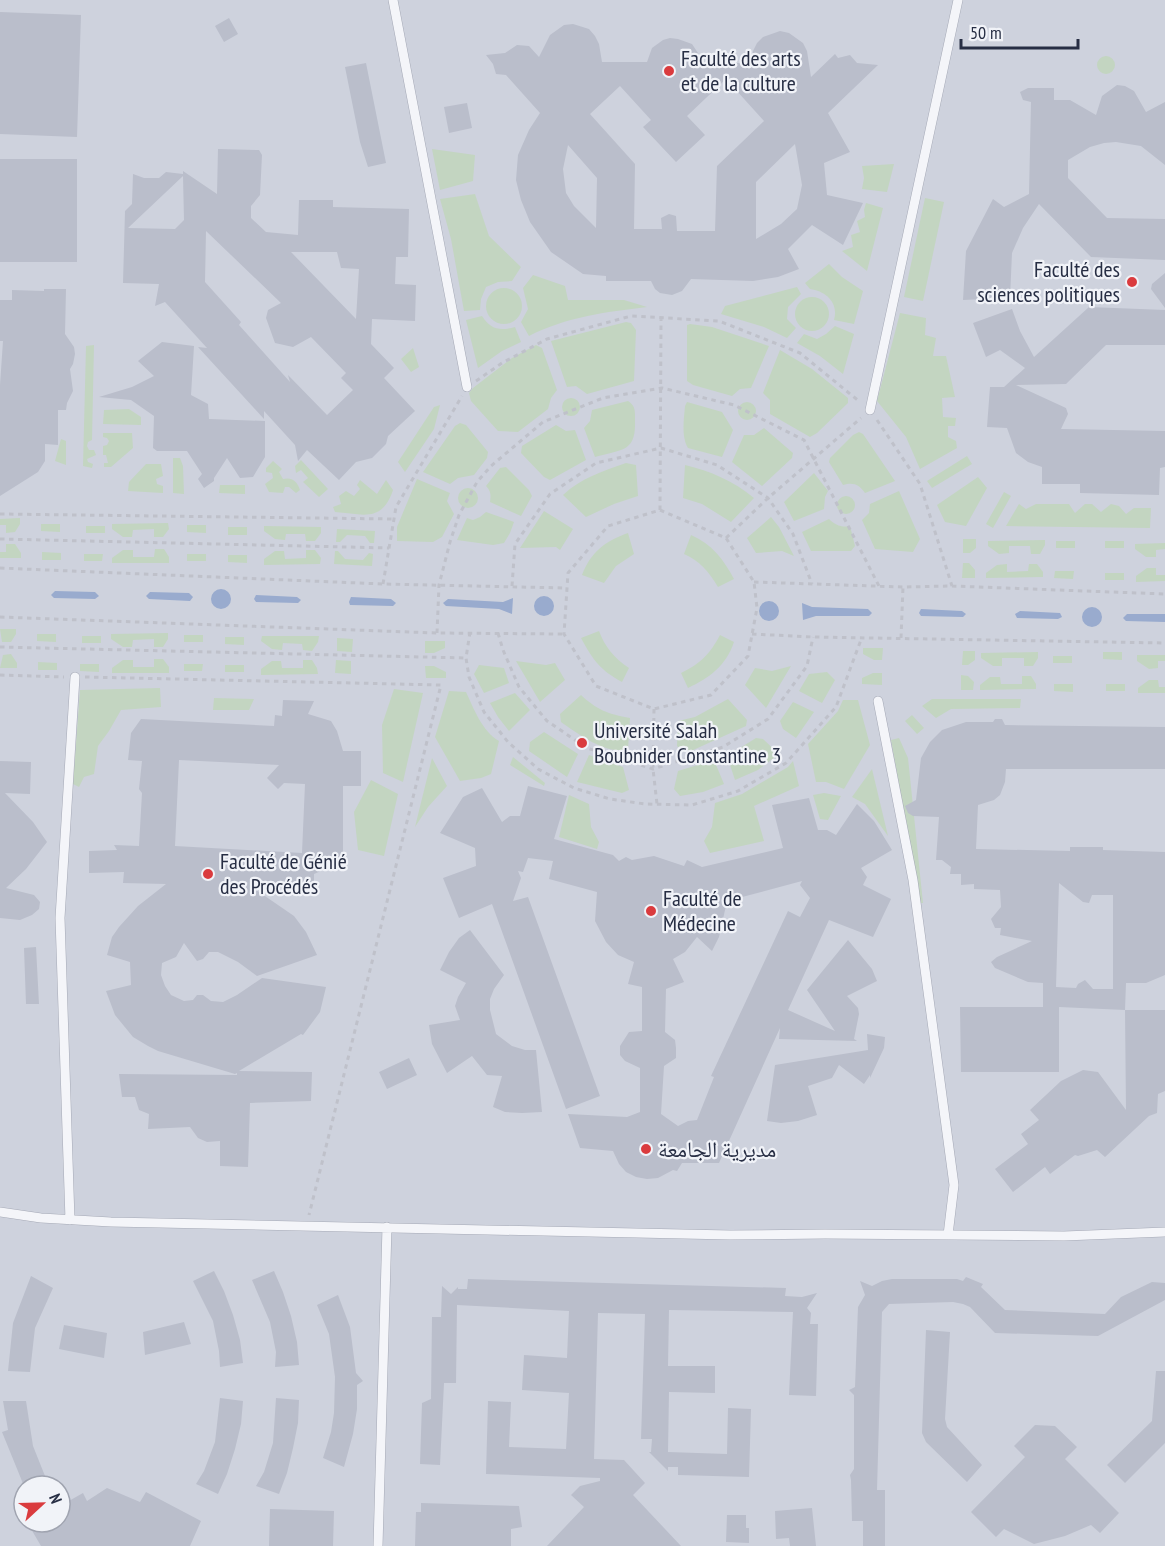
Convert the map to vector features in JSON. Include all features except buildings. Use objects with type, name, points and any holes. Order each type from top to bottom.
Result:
[{"type":"lane","points":[[393,0],[467,387]]},
{"type":"lane","points":[[870,410],[958,0]]},
{"type":"lane","points":[[70,1220],[60,918],[75,677]]},
{"type":"lane","points":[[878,701],[913,880],[954,1185],[948,1235]]},
{"type":"lane","points":[[0,1212],[70,1220],[730,1235],[1064,1236],[1165,1232]]},
{"type":"lane","points":[[378,1546],[387,1227]]},
{"type":"path","points":[[383,584],[396,507],[467,387],[502,363],[547,339],[632,316],[719,321],[800,353],[870,410],[920,484],[952,586]]},
{"type":"path","points":[[660,510],[661,318]]},
{"type":"path","points":[[437,633],[439,585],[459,515],[477,482],[502,456],[543,422],[603,398],[662,388],[734,405],[804,440],[879,586]]},
{"type":"path","points":[[726,538],[768,498],[870,410]]},
{"type":"path","points":[[512,586],[515,543],[550,494],[596,463],[661,448],[717,465],[768,498],[793,534],[812,584]]},
{"type":"path","points":[[660,510],[726,538],[754,582],[757,608],[748,656],[711,695],[654,709],[596,686],[564,634],[566,588],[568,573],[608,526],[660,510]]},
{"type":"path","points":[[0,514],[394,519]]},
{"type":"path","points":[[0,539],[389,548]]},
{"type":"path","points":[[0,568],[383,584],[566,588]]},
{"type":"path","points":[[754,582],[1165,594]]},
{"type":"path","points":[[901,638],[903,587]]},
{"type":"path","points":[[0,617],[437,633],[564,634]]},
{"type":"path","points":[[470,632],[466,658],[469,677],[484,712],[508,742],[538,769],[574,788],[610,800],[692,805],[738,791],[786,763],[836,707],[862,637]]},
{"type":"path","points":[[498,633],[519,687],[547,721],[587,748],[653,769],[723,747],[768,719],[807,666],[813,637]]},
{"type":"path","points":[[752,634],[1165,643]]},
{"type":"path","points":[[0,647],[466,658]]},
{"type":"path","points":[[0,675],[441,685],[307,1226]]},
{"type":"path","points":[[654,709],[653,769],[657,804]]},
{"type":"shaded area","name":"Université Salah Boubnider Constantine 3","points":[[0,0],[1165,0],[1165,1546],[0,1546]]},
{"type":"green space","points":[[1102,56],[1110,56],[1115,61],[1113,72],[1102,74],[1097,69],[1097,61]]},
{"type":"green space","points":[[432,149],[475,155],[473,181],[440,190]]},
{"type":"green space","points":[[894,164],[887,192],[862,189],[864,178],[862,166]]},
{"type":"green space","points":[[475,194],[489,236],[521,267],[512,281],[498,282],[486,287],[481,299],[480,310],[464,311],[451,239],[440,199]]},
{"type":"green space","points":[[925,198],[944,202],[923,301],[904,297]]},
{"type":"green space","points":[[866,203],[883,208],[867,271],[842,251],[853,247],[851,235],[860,232],[857,221],[865,217]]},
{"type":"green space","points":[[829,264],[842,277],[863,291],[854,324],[834,320],[835,308],[830,299],[821,292],[810,289],[805,283]]},
{"type":"green space","points":[[533,275],[565,286],[568,300],[624,300],[647,307],[601,313],[572,320],[529,336],[521,322],[528,309],[523,288]]},
{"type":"green space","points":[[797,287],[801,294],[788,307],[787,319],[796,328],[787,338],[764,327],[721,314],[725,306]]},
{"type":"green space","points":[[504,288],[517,293],[522,306],[517,319],[504,324],[491,319],[486,306],[491,293]]},
{"type":"green space","points":[[812,297],[824,302],[829,314],[824,326],[812,331],[800,326],[795,314],[800,302]]},
{"type":"green space","points":[[900,313],[926,318],[925,335],[936,338],[933,356],[946,356],[955,397],[942,398],[943,417],[956,418],[955,426],[948,426],[948,437],[956,441],[957,448],[920,469],[906,437],[877,401]]},
{"type":"green space","points":[[482,316],[492,327],[505,329],[515,327],[521,342],[502,351],[478,368],[466,320]]},
{"type":"green space","points":[[626,322],[631,323],[636,330],[634,381],[587,394],[576,386],[567,387],[551,341]]},
{"type":"green space","points":[[687,325],[712,327],[769,346],[751,388],[740,389],[732,396],[693,385],[687,381]]},
{"type":"green space","points":[[835,326],[854,334],[843,374],[820,356],[797,343],[804,334],[817,339]]},
{"type":"green space","points":[[94,345],[92,440],[87,446],[89,450],[94,450],[96,455],[87,459],[93,464],[92,468],[83,466],[86,346]]},
{"type":"green space","points":[[536,345],[542,348],[557,390],[551,398],[548,409],[518,432],[498,431],[471,401],[469,393],[512,358]]},
{"type":"green space","points":[[413,348],[419,367],[411,372],[401,359]]},
{"type":"green space","points":[[780,350],[812,369],[848,398],[848,403],[810,437],[770,414],[770,400],[763,393]]},
{"type":"green space","points":[[567,398],[575,398],[580,403],[578,414],[567,416],[562,411],[562,403]]},
{"type":"green space","points":[[628,401],[634,407],[635,412],[633,439],[630,444],[619,451],[595,457],[584,428],[590,421],[592,410]]},
{"type":"green space","points":[[687,402],[722,412],[733,430],[722,457],[688,448],[684,438]]},
{"type":"green space","points":[[743,402],[751,402],[756,407],[754,418],[743,420],[738,415],[738,407]]},
{"type":"green space","points":[[440,405],[434,429],[405,472],[398,462],[434,407]]},
{"type":"green space","points":[[129,409],[141,417],[141,425],[103,424],[104,410]]},
{"type":"green space","points":[[460,423],[466,425],[488,452],[487,458],[474,475],[458,478],[450,484],[423,472],[455,426]]},
{"type":"green space","points":[[556,425],[566,431],[575,430],[586,460],[550,480],[544,477],[521,453],[522,446]]},
{"type":"green space","points":[[764,428],[793,453],[792,458],[762,486],[732,462],[744,435],[754,435]]},
{"type":"green space","points":[[859,432],[863,434],[895,481],[865,493],[855,485],[843,485],[829,462],[830,458],[853,435]]},
{"type":"green space","points":[[103,433],[132,433],[133,448],[111,467],[104,467],[104,463],[108,463],[106,455],[103,455],[103,446],[109,441],[103,437]]},
{"type":"green space","points":[[61,439],[66,441],[66,465],[55,461]]},
{"type":"green space","points":[[967,456],[972,464],[932,488],[927,481]]},
{"type":"green space","points":[[173,458],[180,458],[183,466],[184,494],[173,493]]},
{"type":"green space","points":[[301,460],[328,489],[319,497],[303,482],[308,478],[301,470],[296,473],[295,466]]},
{"type":"green space","points":[[273,461],[282,469],[279,472],[283,479],[294,480],[300,490],[296,493],[289,487],[285,487],[283,493],[269,492],[265,484],[273,478],[272,473],[266,472],[266,468]]},
{"type":"green space","points":[[626,463],[636,465],[638,496],[586,517],[563,495],[585,480]]},
{"type":"green space","points":[[146,464],[161,464],[163,476],[156,479],[157,484],[163,486],[163,493],[128,491],[129,482]]},
{"type":"green space","points":[[685,465],[721,477],[754,498],[731,522],[702,504],[683,498]]},
{"type":"green space","points":[[506,467],[532,496],[521,516],[490,502],[490,493],[486,486],[500,468]]},
{"type":"green space","points":[[814,473],[828,491],[824,509],[794,521],[784,502]]},
{"type":"green space","points":[[978,477],[987,488],[966,526],[945,522],[937,505]]},
{"type":"green space","points":[[417,479],[450,493],[447,501],[454,514],[442,537],[433,542],[397,541],[397,527]]},
{"type":"green space","points":[[360,480],[377,494],[386,480],[393,490],[383,508],[363,515],[335,512],[333,507],[341,504],[339,496],[346,491],[354,496],[360,489],[357,485]]},
{"type":"green space","points":[[220,485],[245,485],[245,494],[219,493]]},
{"type":"green space","points":[[468,488],[475,491],[478,498],[475,505],[468,508],[461,505],[458,498],[461,491]]},
{"type":"green space","points":[[899,491],[920,539],[913,552],[875,549],[862,520],[869,513],[870,504]]},
{"type":"green space","points":[[1004,492],[1011,496],[993,528],[986,524]]},
{"type":"green space","points":[[846,496],[852,499],[855,505],[852,511],[846,514],[840,511],[837,505],[840,499]]},
{"type":"green space","points":[[1019,504],[1026,509],[1036,504],[1069,504],[1075,513],[1085,504],[1092,504],[1101,512],[1111,504],[1119,506],[1126,514],[1134,508],[1151,508],[1150,528],[1006,526]]},
{"type":"green space","points":[[544,511],[573,529],[560,550],[556,547],[520,548]]},
{"type":"green space","points":[[486,512],[514,522],[504,543],[493,545],[457,540],[467,518],[473,520]]},
{"type":"green space","points":[[771,517],[779,527],[794,556],[782,551],[756,553],[747,538]]},
{"type":"green space","points":[[20,518],[20,524],[15,532],[6,533],[6,525],[0,525],[0,519]]},
{"type":"green space","points":[[829,519],[839,526],[850,526],[855,546],[851,551],[811,551],[802,532]]},
{"type":"green space","points":[[168,523],[169,529],[163,537],[154,537],[154,529],[133,530],[132,537],[123,537],[112,529],[112,524]]},
{"type":"green space","points":[[41,524],[60,524],[60,532],[41,531]]},
{"type":"green space","points":[[187,525],[206,525],[206,533],[187,532]]},
{"type":"green space","points":[[86,526],[105,526],[105,533],[86,533]]},
{"type":"green space","points":[[264,526],[321,527],[321,533],[315,541],[306,541],[305,534],[286,534],[285,540],[275,539],[264,531]]},
{"type":"green space","points":[[228,527],[247,527],[247,535],[228,535]]},
{"type":"green space","points":[[337,529],[375,531],[374,543],[370,543],[365,536],[347,535],[340,542],[336,542]]},
{"type":"green space","points":[[628,533],[634,554],[616,566],[604,583],[582,575],[600,548]]},
{"type":"green space","points":[[691,535],[717,553],[734,579],[718,587],[704,568],[684,554]]},
{"type":"green space","points":[[963,539],[976,539],[976,548],[970,553],[963,553]]},
{"type":"green space","points":[[1045,540],[1040,554],[1031,554],[1030,546],[1009,546],[1009,553],[999,554],[988,546],[988,541]]},
{"type":"green space","points":[[1056,541],[1075,541],[1075,548],[1056,548]]},
{"type":"green space","points":[[1105,541],[1124,541],[1124,548],[1105,548]]},
{"type":"green space","points":[[1165,543],[1165,549],[1156,550],[1156,557],[1146,557],[1135,549],[1135,544]]},
{"type":"green space","points":[[6,544],[15,544],[21,553],[21,558],[0,558],[0,552],[6,552]]},
{"type":"green space","points":[[155,549],[164,549],[169,557],[169,563],[112,563],[112,558],[123,550],[133,550],[133,557],[154,557]]},
{"type":"green space","points":[[306,550],[315,550],[321,558],[320,564],[264,565],[264,559],[275,551],[284,551],[285,559],[306,558]]},
{"type":"green space","points":[[335,551],[338,551],[345,559],[363,560],[369,553],[373,554],[372,566],[334,564]]},
{"type":"green space","points":[[42,552],[61,553],[61,560],[42,560]]},
{"type":"green space","points":[[84,554],[103,554],[102,561],[84,561]]},
{"type":"green space","points":[[187,554],[206,554],[206,561],[187,561]]},
{"type":"green space","points":[[228,555],[247,555],[247,563],[228,562]]},
{"type":"green space","points":[[963,563],[969,563],[975,570],[975,578],[962,578]]},
{"type":"green space","points":[[1007,564],[1007,572],[1028,571],[1029,564],[1037,564],[1043,572],[1043,577],[986,578],[986,573],[997,565]]},
{"type":"green space","points":[[1147,568],[1156,568],[1156,575],[1165,575],[1165,581],[1136,582],[1136,576]]},
{"type":"green space","points":[[1055,571],[1074,571],[1073,579],[1054,578]]},
{"type":"green space","points":[[1105,573],[1124,573],[1124,580],[1105,580]]},
{"type":"green space","points":[[0,629],[16,629],[11,642],[2,642]]},
{"type":"green space","points":[[599,631],[611,652],[629,668],[622,682],[598,664],[581,638]]},
{"type":"green space","points":[[168,633],[168,639],[163,647],[154,647],[154,639],[133,640],[132,647],[123,647],[111,639],[111,634]]},
{"type":"green space","points":[[37,634],[56,634],[56,642],[37,641]]},
{"type":"green space","points":[[184,635],[203,635],[203,642],[184,642]]},
{"type":"green space","points":[[720,635],[734,642],[731,650],[710,675],[688,688],[681,673],[704,658]]},
{"type":"green space","points":[[82,636],[101,636],[101,643],[82,643]]},
{"type":"green space","points":[[262,636],[319,636],[312,651],[303,650],[302,644],[283,643],[282,650],[272,649],[261,641]]},
{"type":"green space","points":[[225,637],[244,637],[244,645],[225,644]]},
{"type":"green space","points":[[337,638],[353,639],[352,652],[337,651]]},
{"type":"green space","points":[[425,641],[445,641],[445,648],[434,653],[425,653]]},
{"type":"green space","points":[[863,648],[883,648],[882,660],[874,660],[863,654]]},
{"type":"green space","points":[[963,651],[975,651],[975,660],[968,665],[962,665]]},
{"type":"green space","points":[[1038,652],[1038,658],[1033,666],[1024,666],[1024,658],[1002,658],[1002,666],[993,666],[981,658],[981,653]]},
{"type":"green space","points":[[1103,652],[1122,652],[1122,660],[1103,659]]},
{"type":"green space","points":[[11,654],[17,663],[17,668],[0,668],[3,655]]},
{"type":"green space","points":[[1137,655],[1165,655],[1165,661],[1158,661],[1158,668],[1149,669],[1137,661]]},
{"type":"green space","points":[[1053,656],[1072,656],[1072,663],[1053,663]]},
{"type":"green space","points":[[154,659],[163,659],[169,667],[169,673],[112,673],[112,668],[123,660],[133,660],[133,667],[154,667]]},
{"type":"green space","points":[[303,660],[312,660],[318,674],[261,675],[261,669],[272,661],[281,661],[282,668],[303,668]]},
{"type":"green space","points":[[336,660],[351,661],[351,674],[335,673]]},
{"type":"green space","points":[[516,661],[546,665],[555,663],[565,680],[540,702]]},
{"type":"green space","points":[[38,662],[57,663],[57,670],[38,670]]},
{"type":"green space","points":[[80,664],[99,664],[99,672],[80,671]]},
{"type":"green space","points":[[184,664],[203,664],[202,671],[184,671]]},
{"type":"green space","points":[[225,665],[244,665],[244,672],[225,672]]},
{"type":"green space","points":[[479,665],[504,668],[509,683],[484,693],[474,674]]},
{"type":"green space","points":[[425,666],[434,666],[446,672],[446,678],[426,678]]},
{"type":"green space","points":[[791,666],[766,708],[745,685],[755,668],[772,671]]},
{"type":"green space","points":[[827,672],[835,680],[822,703],[799,691],[809,674]]},
{"type":"green space","points":[[873,673],[882,673],[882,685],[862,684],[862,678]]},
{"type":"green space","points":[[961,675],[968,676],[974,682],[973,690],[961,690]]},
{"type":"green space","points":[[1022,676],[1031,676],[1036,689],[980,690],[980,685],[990,677],[1000,677],[1001,684],[1022,684]]},
{"type":"green space","points":[[1149,680],[1158,680],[1159,687],[1165,687],[1165,693],[1138,693],[1138,688]]},
{"type":"green space","points":[[1054,684],[1073,684],[1073,692],[1054,691]]},
{"type":"green space","points":[[1106,684],[1125,684],[1125,691],[1106,691]]},
{"type":"green space","points":[[160,688],[161,707],[121,710],[98,746],[94,774],[84,777],[79,787],[73,784],[80,690]]},
{"type":"green space","points":[[394,689],[423,693],[403,782],[383,773],[382,725]]},
{"type":"green space","points":[[449,691],[466,692],[483,726],[499,741],[491,774],[460,781],[435,737]]},
{"type":"green space","points":[[515,693],[530,710],[509,731],[490,703]]},
{"type":"green space","points":[[581,695],[603,711],[630,718],[628,749],[611,749],[602,746],[561,722],[560,714]]},
{"type":"green space","points":[[214,698],[254,699],[249,710],[213,710]]},
{"type":"green space","points":[[728,699],[747,720],[746,726],[691,751],[684,752],[677,746],[678,721],[695,717]]},
{"type":"green space","points":[[932,699],[1021,699],[1020,708],[951,709],[936,718],[922,706]]},
{"type":"green space","points":[[843,700],[858,700],[870,745],[844,789],[826,782],[816,782],[808,744],[838,711]]},
{"type":"green space","points":[[793,702],[814,712],[796,738],[783,729],[780,721]]},
{"type":"green space","points":[[912,715],[924,728],[917,734],[905,721]]},
{"type":"green space","points":[[544,732],[578,754],[567,777],[529,751],[530,742]]},
{"type":"green space","points":[[756,738],[763,739],[779,754],[758,770],[735,780],[727,756]]},
{"type":"green space","points":[[899,738],[908,758],[923,903],[920,903],[891,740]]},
{"type":"green space","points":[[589,755],[623,767],[629,790],[622,793],[577,782]]},
{"type":"green space","points":[[513,757],[545,783],[544,786],[510,765]]},
{"type":"green space","points":[[432,758],[447,786],[428,807],[415,827]]},
{"type":"green space","points":[[714,760],[724,784],[703,792],[680,796],[674,789],[678,771]]},
{"type":"green space","points":[[793,761],[799,786],[754,806],[764,841],[710,853],[704,841],[712,827],[715,803],[742,794],[788,767]]},
{"type":"green space","points":[[872,769],[888,836],[865,804],[852,797]]},
{"type":"green space","points":[[371,780],[398,794],[384,856],[358,850],[354,812]]},
{"type":"green space","points":[[824,793],[841,796],[828,820],[820,819],[813,795]]},
{"type":"green space","points":[[569,795],[589,804],[591,827],[599,842],[597,849],[559,837]]},
{"type":"water","points":[[221,589],[228,592],[231,599],[228,606],[221,609],[214,606],[211,599],[214,592]]},
{"type":"water","points":[[55,591],[95,592],[99,596],[95,599],[54,598],[51,595]]},
{"type":"water","points":[[150,592],[189,593],[193,597],[190,601],[149,599],[146,596]]},
{"type":"water","points":[[256,595],[297,597],[301,600],[298,603],[256,602],[254,599]]},
{"type":"water","points":[[544,596],[551,599],[554,606],[551,613],[544,616],[537,613],[534,606],[537,599]]},
{"type":"water","points":[[351,597],[391,599],[396,603],[393,606],[350,605]]},
{"type":"water","points":[[513,598],[512,614],[499,609],[446,606],[443,603],[448,599],[503,602]]},
{"type":"water","points":[[769,601],[776,604],[779,611],[776,618],[769,621],[762,618],[759,611],[762,604]]},
{"type":"water","points":[[802,603],[812,607],[868,609],[872,613],[869,616],[816,616],[803,620]]},
{"type":"water","points":[[1092,607],[1099,610],[1102,617],[1099,624],[1092,627],[1085,624],[1082,617],[1085,610]]},
{"type":"water","points":[[921,609],[962,611],[966,614],[963,617],[921,616],[919,613]]},
{"type":"water","points":[[1020,611],[1060,613],[1062,617],[1058,619],[1017,618],[1015,614]]},
{"type":"water","points":[[1127,614],[1165,614],[1165,622],[1126,621],[1123,618]]},
{"type":"place","name":"Faculté des arts et de la culture","points":[[669,71]]},
{"type":"place","name":"Faculté des sciences politiques","points":[[1132,282]]},
{"type":"place","name":"Université Salah Boubnider Constantine 3","points":[[582,743]]},
{"type":"place","name":"Faculté de Génié des Procédés","points":[[208,874]]},
{"type":"place","name":"Faculté de Médecine","points":[[651,911]]},
{"type":"place","name":"مديرية الجامعة","points":[[646,1149]]}]
